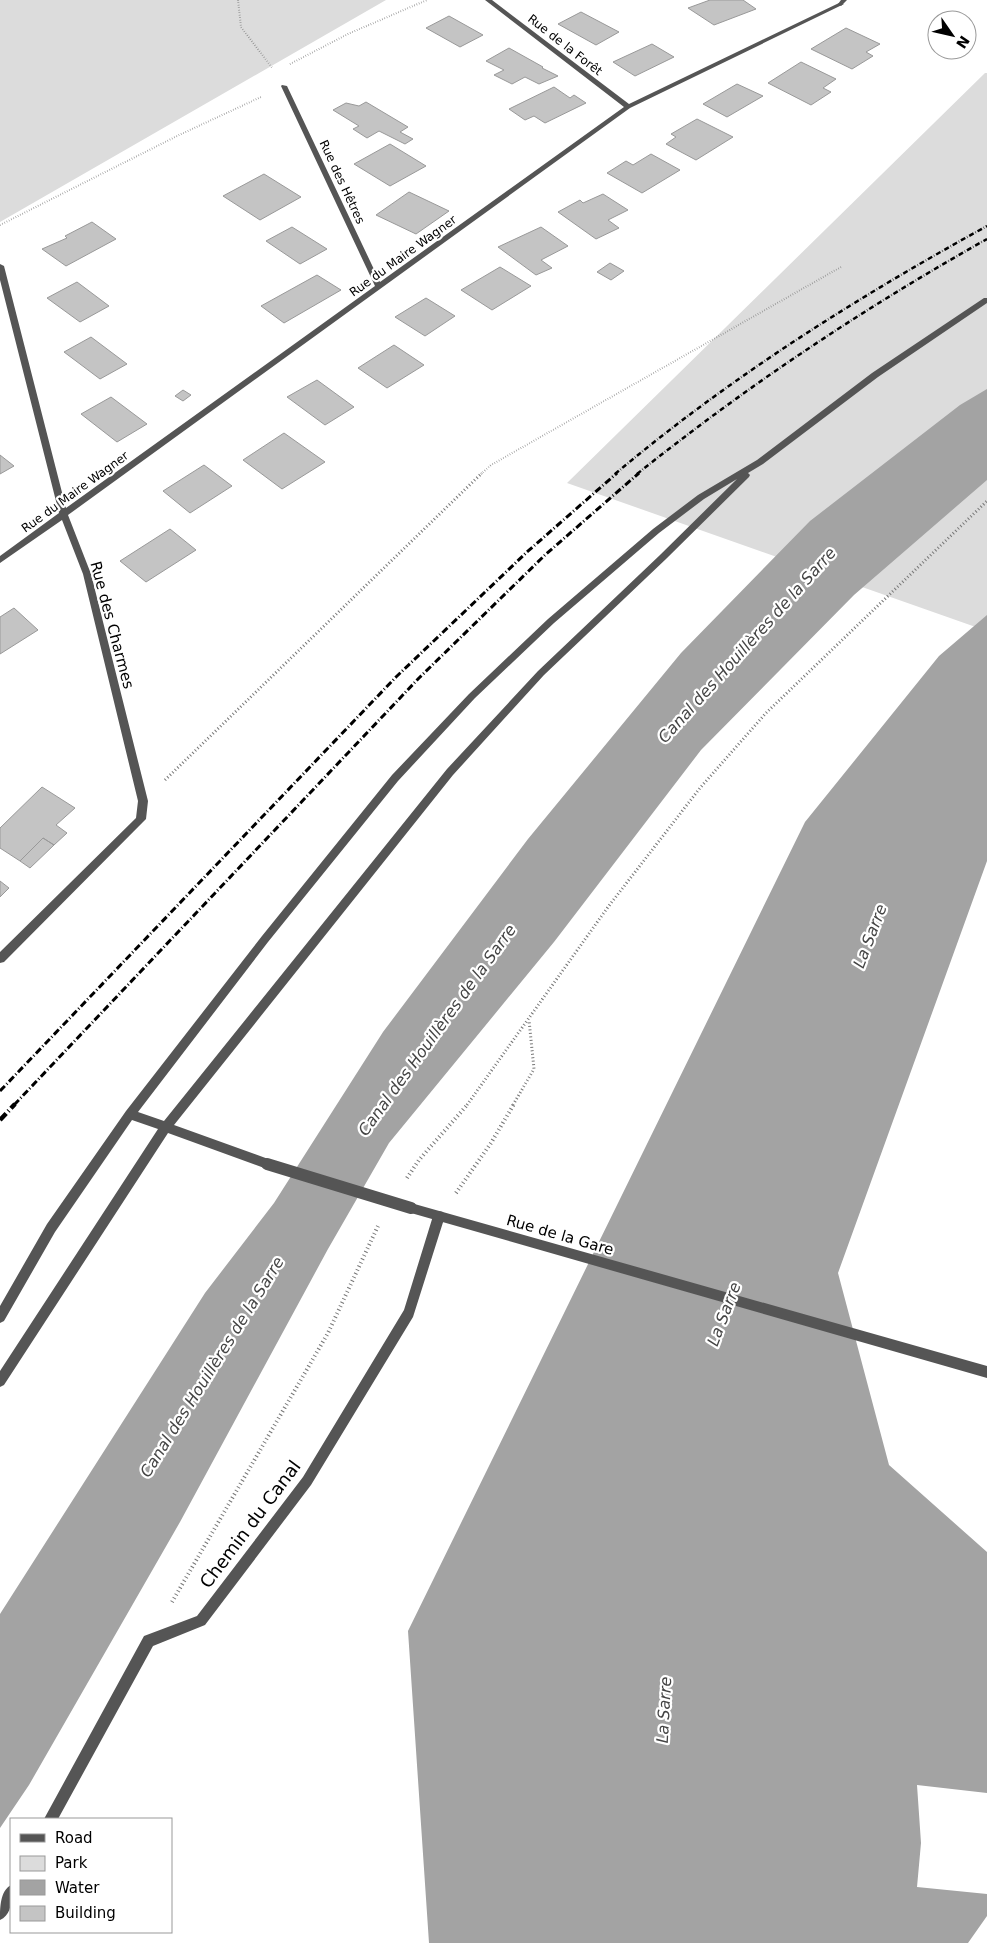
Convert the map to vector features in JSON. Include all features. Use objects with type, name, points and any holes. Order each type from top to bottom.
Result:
[{"type":"street","name":"Rue de la Forêt","points":[[488,0],[628,108]]},
{"type":"street","name":"Rue du Maire Wagner","points":[[0,560],[628,108],[842,2]]},
{"type":"street","name":"Rue des Hêtres","points":[[284,86],[379,287]]},
{"type":"street","name":"Rue des Charmes","points":[[0,266],[63,513],[87,574],[143,802],[141,819],[0,959]]},
{"type":"street","points":[[0,1317],[51,1228],[130,1114],[265,939],[395,778],[472,696],[551,622],[656,531],[701,497],[760,462],[875,375],[987,300]]},
{"type":"street","points":[[0,1381],[164,1128],[450,772],[541,673],[664,557],[760,462]]},
{"type":"street","name":"Rue de la Gare","points":[[130,1114],[267,1164],[411,1208],[987,1372]]},
{"type":"street","name":"Chemin du Canal","points":[[149,1641],[201,1621],[307,1480],[409,1313],[439,1216]]},
{"type":"street","points":[[52,1818],[149,1641]]},
{"type":"street","points":[[0,1912],[10,1894]]},
{"type":"path","points":[[238,0],[242,27],[284,86]]},
{"type":"path","points":[[0,225],[177,136],[284,86],[291,62],[348,34],[428,0]]},
{"type":"path","points":[[143,802],[491,466],[841,267]]},
{"type":"path","points":[[404,1183],[420,1160],[466,1106],[608,907],[700,788],[766,713],[987,501]]},
{"type":"path","points":[[439,1216],[491,1143],[534,1069],[529,1019]]},
{"type":"path","points":[[149,1641],[328,1333],[362,1256],[380,1223]]},
{"type":"green space","points":[[0,0],[386,0],[0,222]]},
{"type":"green space","points":[[987,73],[987,631],[567,483]]},
{"type":"water","name":"Canal des Houillères de la Sarre","points":[[987,389],[987,480],[854,595],[701,750],[554,942],[389,1143],[328,1249],[180,1522],[29,1785],[0,1828],[0,1614],[205,1293],[274,1203],[383,1032],[528,839],[681,653],[810,521],[960,405]]},
{"type":"water","name":"La Sarre","points":[[987,615],[987,861],[838,1273],[889,1465],[987,1552],[987,1793],[917,1785],[921,1843],[917,1887],[987,1894],[987,1916],[968,1943],[429,1943],[408,1631],[805,822],[939,656]]},
{"type":"building","points":[[710,0],[743,0],[756,9],[714,25],[688,8]]},
{"type":"building","points":[[581,12],[619,32],[596,45],[558,24]]},
{"type":"building","points":[[449,16],[483,35],[460,47],[426,28]]},
{"type":"building","points":[[846,28],[880,44],[866,52],[873,56],[852,69],[811,49]]},
{"type":"building","points":[[652,44],[674,57],[635,76],[613,62]]},
{"type":"building","points":[[509,48],[558,76],[539,84],[525,77],[512,84],[494,75],[504,70],[486,61]]},
{"type":"building","points":[[801,62],[836,79],[823,88],[831,92],[811,105],[768,83]]},
{"type":"building","points":[[737,84],[763,96],[727,117],[703,104]]},
{"type":"building","points":[[554,87],[570,98],[574,95],[586,103],[545,123],[534,116],[525,120],[509,109]]},
{"type":"building","points":[[366,102],[408,127],[400,132],[413,139],[405,144],[379,131],[367,138],[353,129],[359,126],[333,110],[346,103],[359,106]]},
{"type":"building","points":[[697,119],[733,137],[696,160],[666,144],[676,137],[671,134]]},
{"type":"building","points":[[390,144],[426,166],[390,186],[354,164]]},
{"type":"building","points":[[651,154],[680,170],[642,193],[607,173],[626,161],[633,165]]},
{"type":"building","points":[[264,174],[301,197],[260,220],[223,196]]},
{"type":"building","points":[[409,192],[449,211],[416,234],[376,215]]},
{"type":"building","points":[[603,194],[628,210],[608,220],[619,228],[596,239],[558,212],[580,200],[583,203]]},
{"type":"building","points":[[92,222],[116,239],[66,266],[42,249],[67,238],[65,236]]},
{"type":"building","points":[[292,227],[327,249],[300,264],[266,241]]},
{"type":"building","points":[[541,227],[568,246],[541,260],[552,268],[536,275],[498,247]]},
{"type":"building","points":[[610,263],[624,271],[611,280],[597,272]]},
{"type":"building","points":[[500,267],[531,286],[492,310],[461,290]]},
{"type":"building","points":[[317,275],[341,290],[284,323],[261,306]]},
{"type":"building","points":[[77,282],[109,306],[80,322],[47,298]]},
{"type":"building","points":[[426,298],[455,316],[425,336],[395,317]]},
{"type":"building","points":[[91,337],[127,364],[100,379],[64,352]]},
{"type":"building","points":[[394,345],[424,365],[387,388],[358,368]]},
{"type":"building","points":[[317,380],[354,407],[325,425],[287,397]]},
{"type":"building","points":[[183,390],[191,395],[183,401],[175,396]]},
{"type":"building","points":[[111,397],[147,424],[117,442],[81,414]]},
{"type":"building","points":[[284,433],[325,462],[282,489],[243,460]]},
{"type":"building","points":[[0,455],[14,466],[0,474]]},
{"type":"building","points":[[204,465],[232,486],[190,513],[163,491]]},
{"type":"building","points":[[170,529],[196,550],[146,582],[120,561]]},
{"type":"building","points":[[14,608],[38,630],[0,654],[0,617]]},
{"type":"building","points":[[42,787],[75,808],[56,825],[67,833],[54,845],[43,838],[20,861],[0,848],[0,828]]},
{"type":"building","points":[[43,838],[54,845],[30,868],[20,861]]},
{"type":"building","points":[[0,881],[9,888],[0,897]]},
{"type":"railway","points":[[615,474],[658,439],[748,372],[842,311],[987,226]]},
{"type":"railway","points":[[637,474],[721,410],[807,349],[896,292],[987,239]]},
{"type":"railway","points":[[0,1091],[396,677],[527,552],[617,473]]},
{"type":"railway","points":[[14,1105],[419,678],[545,555],[639,473]]},
{"type":"railway","points":[[0,1120],[15,1104]]}]
